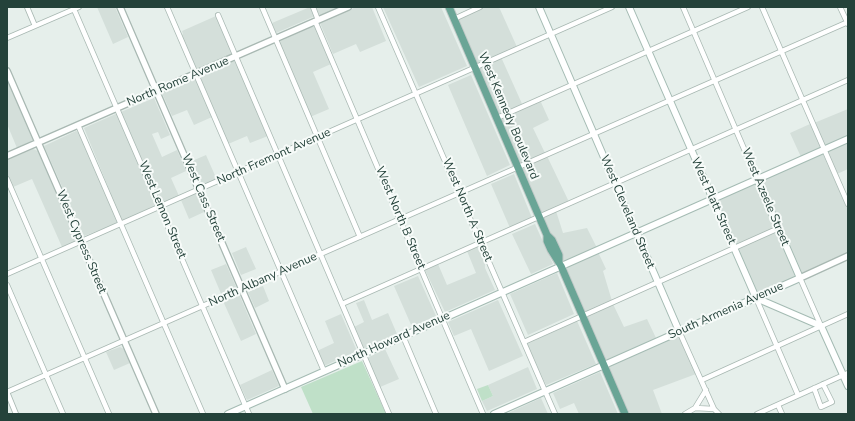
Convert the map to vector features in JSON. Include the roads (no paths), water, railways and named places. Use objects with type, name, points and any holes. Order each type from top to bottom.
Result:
[{"type":"main road","name":"West Kennedy Boulevard","points":[[449,7],[547,235],[552,240],[559,255],[560,264],[625,414]]},
{"type":"main road","name":"West Cleveland Street","points":[[539,7],[679,331]]},
{"type":"main road","name":"West Platt Street","points":[[628,7],[756,298]]},
{"type":"main road","name":"North Howard Avenue","points":[[228,414],[502,292],[560,264],[848,139]]},
{"type":"main road","name":"West Azeele Street","points":[[757,179],[800,278]]},
{"type":"main road","name":"South Armenia Avenue","points":[[494,414],[800,278]]},
{"type":"main road","points":[[756,298],[821,326]]},
{"type":"main road","name":"West Azeele Street","points":[[821,326],[846,374],[848,386]]},
{"type":"street","points":[[27,7],[35,26]]},
{"type":"street","name":"West Cass Street","points":[[120,7],[285,389]]},
{"type":"street","points":[[167,7],[324,371]]},
{"type":"street","points":[[262,7],[360,237]]},
{"type":"street","name":"West North B Street","points":[[313,7],[317,21],[358,120],[483,414]]},
{"type":"street","name":"North Rome Avenue","points":[[7,156],[157,92],[348,7]]},
{"type":"street","name":"West North A Street","points":[[378,7],[555,414]]},
{"type":"street","points":[[454,19],[480,7]]},
{"type":"street","name":"North Fremont Avenue","points":[[7,274],[239,173],[612,7]]},
{"type":"street","name":"West Azeele Street","points":[[683,7],[757,179]]},
{"type":"street","points":[[497,118],[647,50],[748,7]]},
{"type":"street","points":[[762,7],[802,100],[847,198],[848,204]]},
{"type":"street","points":[[840,7],[848,23]]},
{"type":"street","points":[[7,38],[76,8]]},
{"type":"street","name":"West Lemon Street","points":[[76,8],[249,414]]},
{"type":"street","points":[[218,15],[389,414]]},
{"type":"street","name":"North Albany Avenue","points":[[7,392],[125,342],[593,133],[848,23]]},
{"type":"street","name":"West Cypress Street","points":[[7,71],[156,414]]},
{"type":"street","points":[[342,304],[848,80]]},
{"type":"street","points":[[78,125],[203,414]]},
{"type":"street","points":[[7,178],[109,414]]},
{"type":"street","points":[[524,342],[779,228]]},
{"type":"street","name":"South Armenia Avenue","points":[[800,278],[848,256]]},
{"type":"street","name":"West Azeele Street","points":[[800,278],[821,326]]},
{"type":"street","points":[[7,285],[63,414]]},
{"type":"street","name":"West Platt Street","points":[[756,298],[798,395]]},
{"type":"street","points":[[702,380],[848,314]]},
{"type":"street","name":"West Cleveland Street","points":[[679,331],[714,409],[719,414]]},
{"type":"street","points":[[403,336],[436,414]]},
{"type":"street","points":[[757,414],[846,374]]},
{"type":"street","points":[[814,388],[821,407],[832,402],[823,384]]},
{"type":"street","points":[[685,414],[695,408],[706,390]]},
{"type":"street","points":[[7,392],[16,414]]},
{"type":"street","points":[[778,405],[782,414]]},
{"type":"street","points":[[695,408],[714,409]]}]
